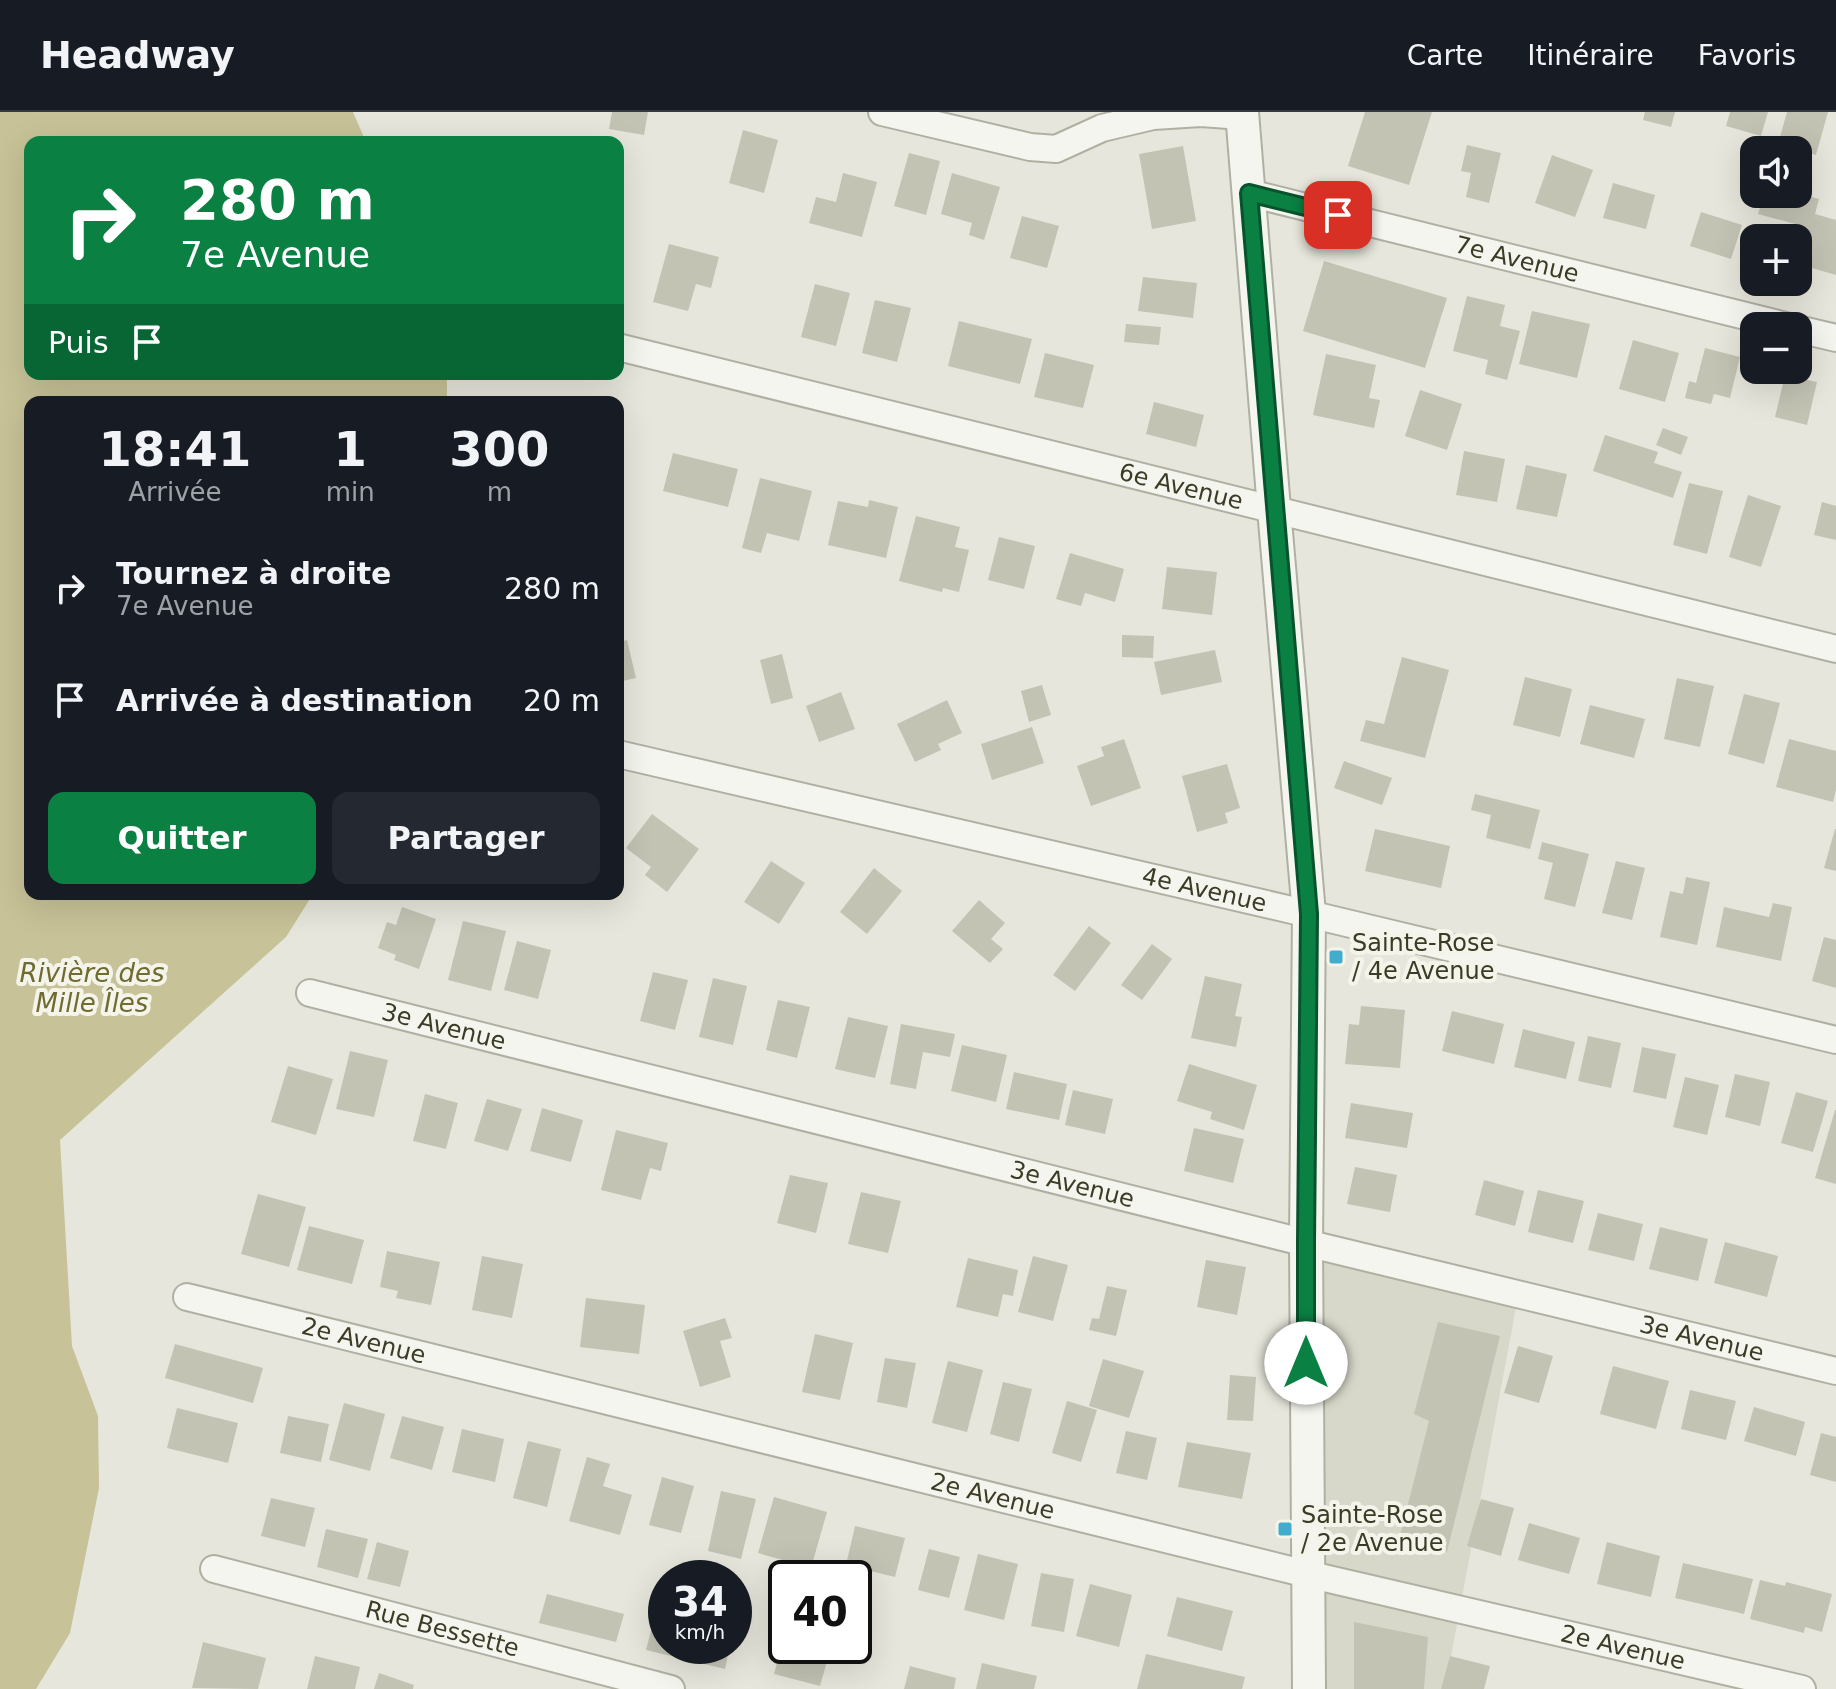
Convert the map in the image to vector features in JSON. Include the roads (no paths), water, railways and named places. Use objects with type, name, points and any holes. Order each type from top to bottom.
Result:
[{"type":"street","points":[[882,112],[1030,147],[1056,149],[1102,128],[1140,118],[1201,113],[1242,114],[1309,914],[1306,1243],[1309,1689]]},
{"type":"street","name":"7e Avenue","points":[[1249,193],[1740,315]]},
{"type":"street","points":[[1812,332],[1836,338]]},
{"type":"street","name":"6e Avenue","points":[[624,348],[1836,649]]},
{"type":"street","name":"4e Avenue","points":[[624,755],[1836,1040]]},
{"type":"street","name":"3e Avenue","points":[[310,993],[1306,1243],[1836,1371]]},
{"type":"street","name":"2e Avenue","points":[[187,1297],[1307,1574],[1802,1689]]},
{"type":"street","name":"Rue Bessette","points":[[214,1569],[671,1689]]},
{"type":"water","name":"Rivière des Mille Îles","points":[[0,112],[353,112],[363,136],[24,136],[24,380],[447,380],[447,396],[24,396],[24,900],[309,900],[286,937],[60,1140],[72,1346],[98,1416],[99,1488],[70,1633],[36,1689],[0,1689]]},
{"type":"place","name":"Sainte-Rose / 4e Avenue","points":[[1336,957]]},
{"type":"place","name":"Sainte-Rose / 2e Avenue","points":[[1285,1529]]}]
